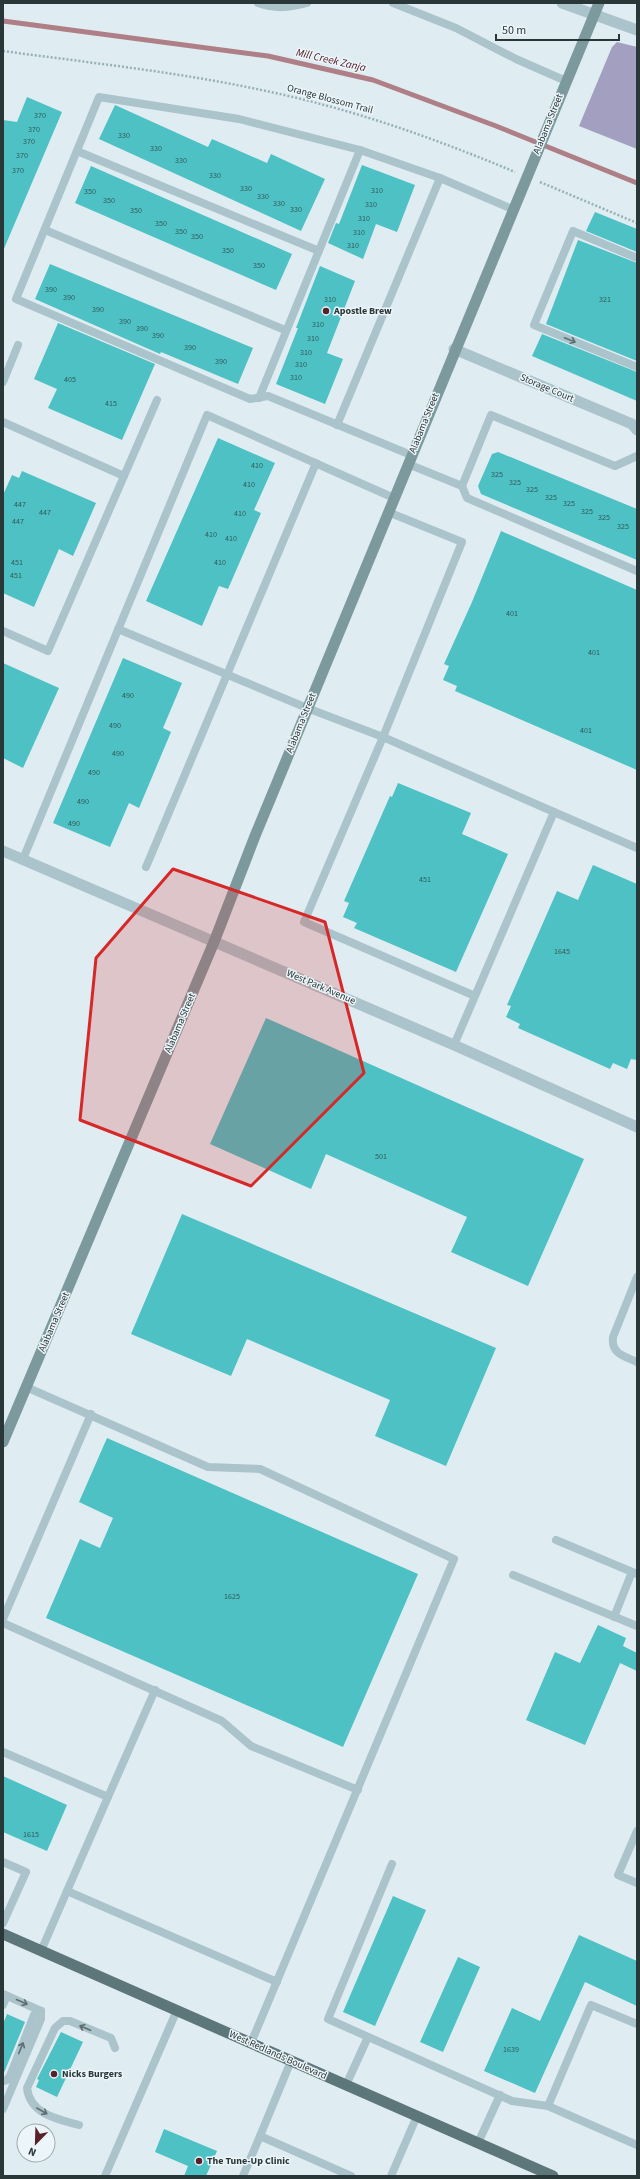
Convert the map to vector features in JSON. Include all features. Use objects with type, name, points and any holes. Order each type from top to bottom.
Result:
[{"type":"main road","name":"Alabama Street","points":[[4,1435],[26,1387],[214,942],[307,708],[598,3]]},
{"type":"main road","name":"West Redlands Boulevard","points":[[3,1934],[553,2176]]},
{"type":"street","points":[[562,3],[637,30]]},
{"type":"street","name":"Storage Court","points":[[454,349],[632,424],[637,430]]},
{"type":"street","name":"West Park Avenue","points":[[3,851],[454,1045],[637,1127]]},
{"type":"lane","points":[[258,3],[271,7],[285,8],[307,3]]},
{"type":"lane","points":[[393,3],[456,28],[516,59],[566,80]]},
{"type":"lane","points":[[512,209],[440,178],[360,150],[239,119],[99,97],[16,299],[250,400],[268,396],[336,425],[462,486],[467,498],[637,571]]},
{"type":"lane","points":[[259,398],[285,330],[360,150]]},
{"type":"lane","points":[[77,151],[319,251]]},
{"type":"lane","points":[[336,425],[440,178]]},
{"type":"lane","points":[[44,230],[285,330]]},
{"type":"lane","points":[[637,258],[573,231],[534,325],[637,367]]},
{"type":"lane","points":[[3,382],[18,346]]},
{"type":"lane","points":[[3,631],[48,651],[157,400]]},
{"type":"lane","points":[[23,859],[207,415],[394,498]]},
{"type":"lane","points":[[462,486],[491,415],[615,466],[637,456]]},
{"type":"lane","points":[[3,422],[124,476]]},
{"type":"lane","points":[[146,867],[316,464]]},
{"type":"lane","points":[[388,512],[462,542],[383,737],[304,922],[475,996]]},
{"type":"lane","points":[[118,630],[307,708],[383,737],[637,848]]},
{"type":"lane","points":[[454,1045],[554,812]]},
{"type":"lane","points":[[637,1277],[613,1337],[612,1344],[617,1353],[637,1362]]},
{"type":"lane","points":[[26,1387],[91,1414],[208,1467],[260,1469],[454,1559],[251,2043]]},
{"type":"lane","points":[[3,1619],[91,1414]]},
{"type":"lane","points":[[556,1540],[635,1573],[614,1616]]},
{"type":"lane","points":[[513,1575],[637,1626]]},
{"type":"lane","points":[[3,1623],[222,1721],[251,1746],[358,1790]]},
{"type":"lane","points":[[41,1951],[155,1690]]},
{"type":"lane","points":[[3,1752],[108,1797]]},
{"type":"lane","points":[[637,1831],[618,1875],[637,1884]]},
{"type":"lane","points":[[3,1862],[26,1872],[3,1923]]},
{"type":"lane","points":[[392,1864],[328,2019],[512,2101],[548,2106],[637,2145]]},
{"type":"lane","points":[[67,1891],[277,1982]]},
{"type":"lane","points":[[3,2005],[5,1995],[41,2011]]},
{"type":"lane","points":[[548,2106],[591,2005],[637,2024]]},
{"type":"lane","points":[[105,2176],[177,2010]]},
{"type":"lane","points":[[3,2081],[10,2076],[34,2015],[41,2011]]},
{"type":"lane","points":[[3,2109],[41,2019],[41,2011]]},
{"type":"lane","points":[[79,2125],[58,2119],[39,2111],[28,2096],[27,2088],[54,2028],[63,2021],[70,2021],[111,2038],[115,2048]]},
{"type":"lane","points":[[346,2085],[368,2036]]},
{"type":"lane","points":[[243,2176],[291,2061]]},
{"type":"lane","points":[[478,2143],[500,2096]]},
{"type":"lane","points":[[391,2176],[417,2116]]},
{"type":"lane","points":[[260,2136],[351,2176]]},
{"type":"path","name":"Orange Blossom Trail","points":[[3,51],[205,79],[326,105],[393,125],[527,174],[637,223]]},
{"type":"highlighted area","points":[[173,869],[325,922],[364,1073],[251,1186],[80,1120],[96,958]]},
{"type":"shaded area","points":[[617,42],[637,47],[637,149],[579,126],[612,47]]},
{"type":"building","points":[[27,97],[62,112],[3,251],[3,120],[17,122]]},
{"type":"building","points":[[115,105],[208,147],[212,139],[267,163],[271,154],[325,179],[301,231],[99,139]]},
{"type":"building","points":[[362,165],[415,185],[397,232],[376,224],[363,259],[328,243],[336,223],[339,224]]},
{"type":"building","points":[[91,166],[292,254],[276,290],[75,203]]},
{"type":"building","points":[[595,212],[637,229],[637,252],[586,231]]},
{"type":"building","points":[[578,240],[637,263],[637,361],[546,324]]},
{"type":"building","points":[[50,264],[253,348],[238,384],[161,352],[160,354],[35,299]]},
{"type":"building","points":[[320,266],[355,281],[327,353],[343,359],[325,404],[276,384]]},
{"type":"building","points":[[58,323],[155,364],[122,440],[48,408],[57,389],[34,379]]},
{"type":"building","points":[[542,334],[637,372],[637,401],[532,356]]},
{"type":"building","points":[[218,438],[275,463],[254,510],[261,513],[228,589],[219,586],[202,626],[146,601]]},
{"type":"building","points":[[498,452],[637,509],[637,560],[481,494],[478,486],[492,454]]},
{"type":"building","points":[[22,471],[96,503],[73,556],[59,549],[34,607],[3,593],[3,495],[12,475],[19,478]]},
{"type":"building","points":[[501,531],[637,590],[637,770],[455,691],[457,686],[443,680],[449,666],[444,664],[472,602]]},
{"type":"building","points":[[123,658],[182,683],[163,728],[171,732],[139,808],[129,803],[110,847],[53,823]]},
{"type":"building","points":[[3,663],[59,688],[23,768],[3,758]]},
{"type":"building","points":[[398,783],[471,813],[462,834],[508,854],[456,972],[354,928],[357,923],[343,917],[349,903],[344,901],[390,796],[392,797]]},
{"type":"building","points":[[593,865],[637,884],[637,1060],[631,1059],[627,1069],[613,1063],[610,1069],[518,1028],[520,1024],[506,1017],[511,1006],[507,1005],[557,891],[578,900]]},
{"type":"building","points":[[266,1018],[584,1159],[528,1286],[451,1252],[467,1217],[326,1154],[311,1189],[210,1144]]},
{"type":"building","points":[[182,1214],[496,1348],[446,1466],[375,1436],[390,1400],[247,1339],[231,1376],[131,1334]]},
{"type":"building","points":[[107,1438],[418,1574],[343,1747],[46,1618],[80,1539],[100,1548],[113,1518],[79,1502]]},
{"type":"building","points":[[598,1625],[626,1638],[623,1646],[637,1653],[637,1671],[620,1663],[585,1745],[526,1720],[555,1652],[580,1663]]},
{"type":"building","points":[[3,1776],[67,1805],[47,1851],[3,1832]]},
{"type":"building","points":[[393,1896],[426,1910],[375,2026],[343,2012]]},
{"type":"building","points":[[579,1935],[637,1961],[637,2006],[585,1982],[535,2093],[484,2071],[512,2008],[540,2021]]},
{"type":"building","points":[[458,1957],[480,1967],[443,2052],[420,2042]]},
{"type":"building","points":[[7,2014],[25,2022],[3,2075],[3,2024]]},
{"type":"building","points":[[61,2032],[83,2042],[57,2097],[36,2087],[39,2080],[37,2079]]},
{"type":"building","points":[[164,2129],[217,2151],[206,2176],[184,2176],[188,2166],[155,2152]]},
{"type":"waterway","name":"Mill Creek Zanja","points":[[3,21],[268,56],[373,80],[496,126],[637,183]]},
{"type":"place","name":"Apostle Brew","points":[[326,311]]},
{"type":"place","name":"Nicks Burgers","points":[[54,2074]]},
{"type":"place","name":"The Tune-Up Clinic","points":[[199,2161]]}]
